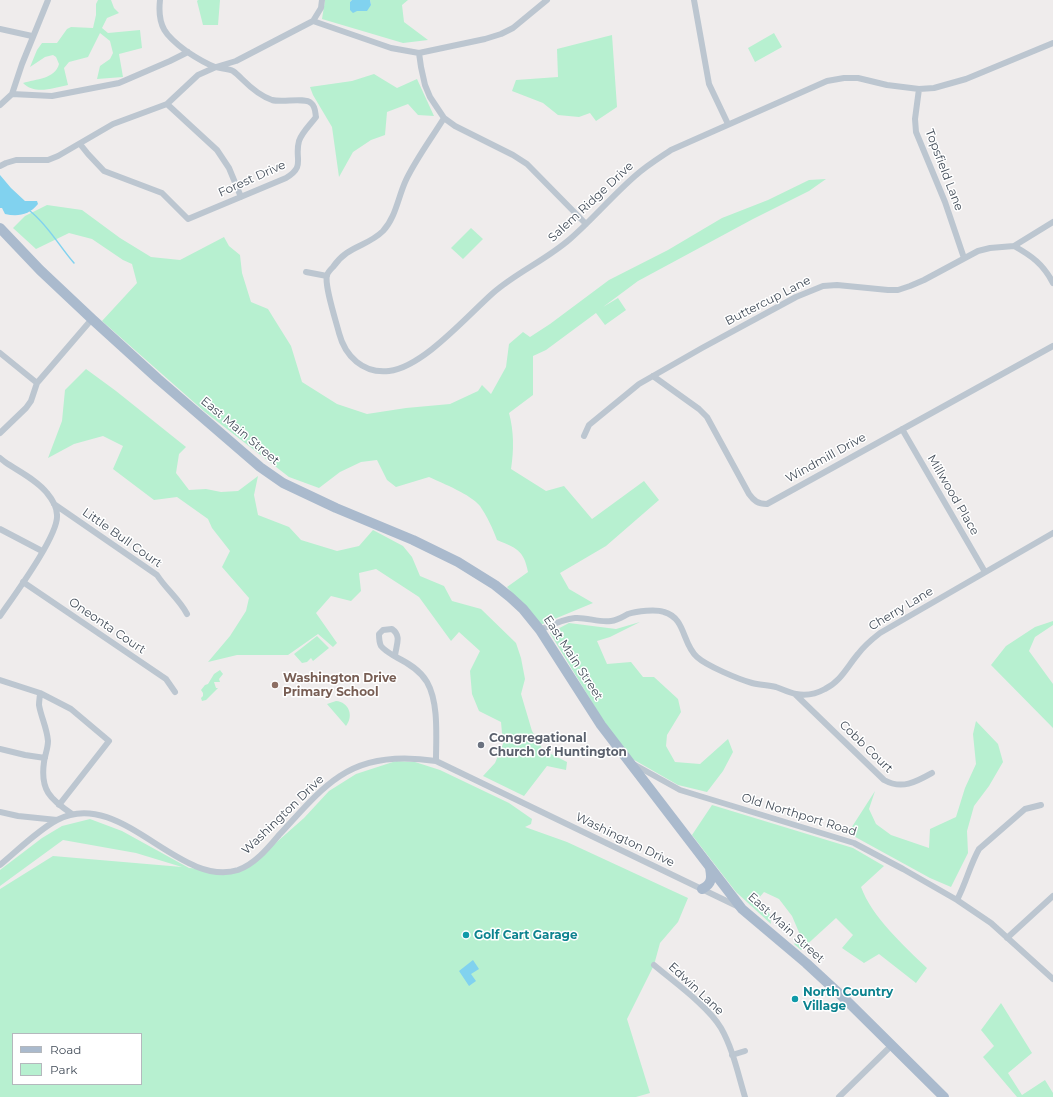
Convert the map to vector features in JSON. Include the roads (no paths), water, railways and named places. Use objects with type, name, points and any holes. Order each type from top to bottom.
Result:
[{"type":"main road","name":"East Main Street","points":[[1,233],[158,379],[260,467],[283,482],[336,508],[420,543],[458,562],[490,582],[510,597],[523,609],[540,630],[601,725],[742,909],[806,963],[845,999],[944,1097]]},
{"type":"main road","points":[[702,889],[707,887],[712,878],[710,868]]},
{"type":"street","points":[[0,105],[12,94],[32,36],[48,0]]},
{"type":"street","name":"Forest Drive","points":[[80,144],[104,171],[162,193],[188,219],[286,178],[293,174],[298,167],[298,150],[300,140],[316,117],[315,109],[311,103],[303,100],[284,102],[268,98],[254,90],[233,71],[216,67],[199,60],[171,39],[165,31],[159,11],[160,0]]},
{"type":"street","points":[[0,166],[16,160],[48,160],[80,144],[113,124],[167,104],[198,75],[216,67],[236,62],[313,21],[321,8],[322,0]]},
{"type":"street","points":[[313,21],[391,48],[419,53],[485,39],[501,34],[513,28],[547,0]]},
{"type":"street","points":[[694,0],[709,84],[728,124]]},
{"type":"street","points":[[0,29],[32,36]]},
{"type":"street","name":"Salem Ridge Drive","points":[[327,276],[327,288],[341,338],[346,350],[353,360],[363,367],[376,371],[389,371],[415,362],[426,354],[494,292],[525,269],[557,250],[634,177],[651,163],[672,150],[827,81],[844,78],[858,78],[887,85],[919,89],[934,88],[966,79],[1053,43]]},
{"type":"street","points":[[12,94],[52,96],[119,83],[188,52]]},
{"type":"street","points":[[419,53],[425,85],[434,104],[444,118],[455,126],[513,154],[527,164],[586,224]]},
{"type":"street","name":"Topsfield Lane","points":[[919,89],[915,119],[916,132],[945,202],[964,258]]},
{"type":"street","points":[[167,104],[217,150],[229,168],[241,197]]},
{"type":"street","points":[[306,272],[327,276],[339,258],[383,232],[390,223],[400,193],[412,168],[444,118]]},
{"type":"street","name":"Buttercup Lane","points":[[584,436],[589,425],[611,405],[639,384],[811,290],[823,286],[837,286],[898,290],[924,280],[978,251],[990,248],[1014,246],[1053,222]]},
{"type":"street","points":[[1014,246],[1030,254],[1040,264],[1053,283]]},
{"type":"street","points":[[0,433],[26,408],[31,401],[37,382],[92,319]]},
{"type":"street","name":"Windmill Drive","points":[[653,376],[699,409],[707,417],[749,494],[754,501],[760,504],[767,504],[1053,346]]},
{"type":"street","points":[[0,352],[37,382]]},
{"type":"street","name":"Millwood Place","points":[[902,429],[986,572]]},
{"type":"street","points":[[0,458],[47,492],[54,504],[57,515],[56,524],[52,534],[23,582],[0,616]]},
{"type":"street","name":"Little Bull Court","points":[[54,504],[157,575],[165,587],[181,603],[187,614]]},
{"type":"street","points":[[0,529],[42,551]]},
{"type":"street","name":"Cherry Lane","points":[[540,630],[566,620],[576,618],[610,621],[620,619],[629,614],[644,611],[663,611],[674,616],[680,623],[690,649],[696,657],[706,663],[743,680],[795,694],[815,694],[826,689],[844,675],[867,643],[880,633],[1053,533]]},
{"type":"street","name":"Oneonta Court","points":[[23,582],[166,679],[175,692]]},
{"type":"street","points":[[0,603],[6,606]]},
{"type":"street","points":[[395,656],[420,673],[427,682],[432,694],[436,729],[436,761]]},
{"type":"street","points":[[0,680],[40,693],[71,709],[109,741],[59,805]]},
{"type":"street","points":[[40,693],[39,704],[47,732],[48,742],[43,769],[44,785],[48,794],[59,805],[72,814]]},
{"type":"street","name":"Cobb Court","points":[[795,694],[884,780],[892,784],[908,784],[932,773]]},
{"type":"street","points":[[0,749],[45,758]]},
{"type":"street","name":"Washington Drive","points":[[0,865],[57,820],[72,814],[82,813],[96,814],[115,820],[155,842],[190,864],[205,870],[216,872],[238,870],[265,851],[314,798],[340,775],[358,767],[378,761],[399,758],[415,758],[436,761],[742,909]]},
{"type":"street","name":"Old Northport Road","points":[[626,759],[680,790],[854,843],[957,900],[991,923],[1053,979]]},
{"type":"street","points":[[957,900],[964,887],[974,857],[979,849],[1025,809],[1041,805]]},
{"type":"street","points":[[0,812],[18,816],[57,820]]},
{"type":"street","points":[[1007,938],[1053,896]]},
{"type":"street","name":"Edwin Lane","points":[[654,965],[701,1005],[720,1027],[728,1043],[745,1097]]},
{"type":"street","points":[[839,1097],[892,1045]]},
{"type":"street","points":[[732,1055],[745,1051]]},
{"type":"water","points":[[352,0],[370,0],[371,5],[367,11],[357,11],[353,13],[350,10],[350,2]]},
{"type":"water","points":[[0,175],[25,201],[37,201],[38,204],[35,208],[27,213],[19,215],[5,214],[2,208],[0,208]]},
{"type":"water","points":[[473,960],[479,969],[471,974],[476,981],[469,986],[459,971]]},
{"type":"waterway","points":[[30,211],[48,229],[74,263]]},
{"type":"place","name":"Washington Drive Primary School","points":[[275,685]]},
{"type":"place","name":"Congregational Church of Huntington","points":[[481,745]]},
{"type":"place","name":"Golf Cart Garage","points":[[466,935]]},
{"type":"place","name":"North Country Village","points":[[795,999]]}]
